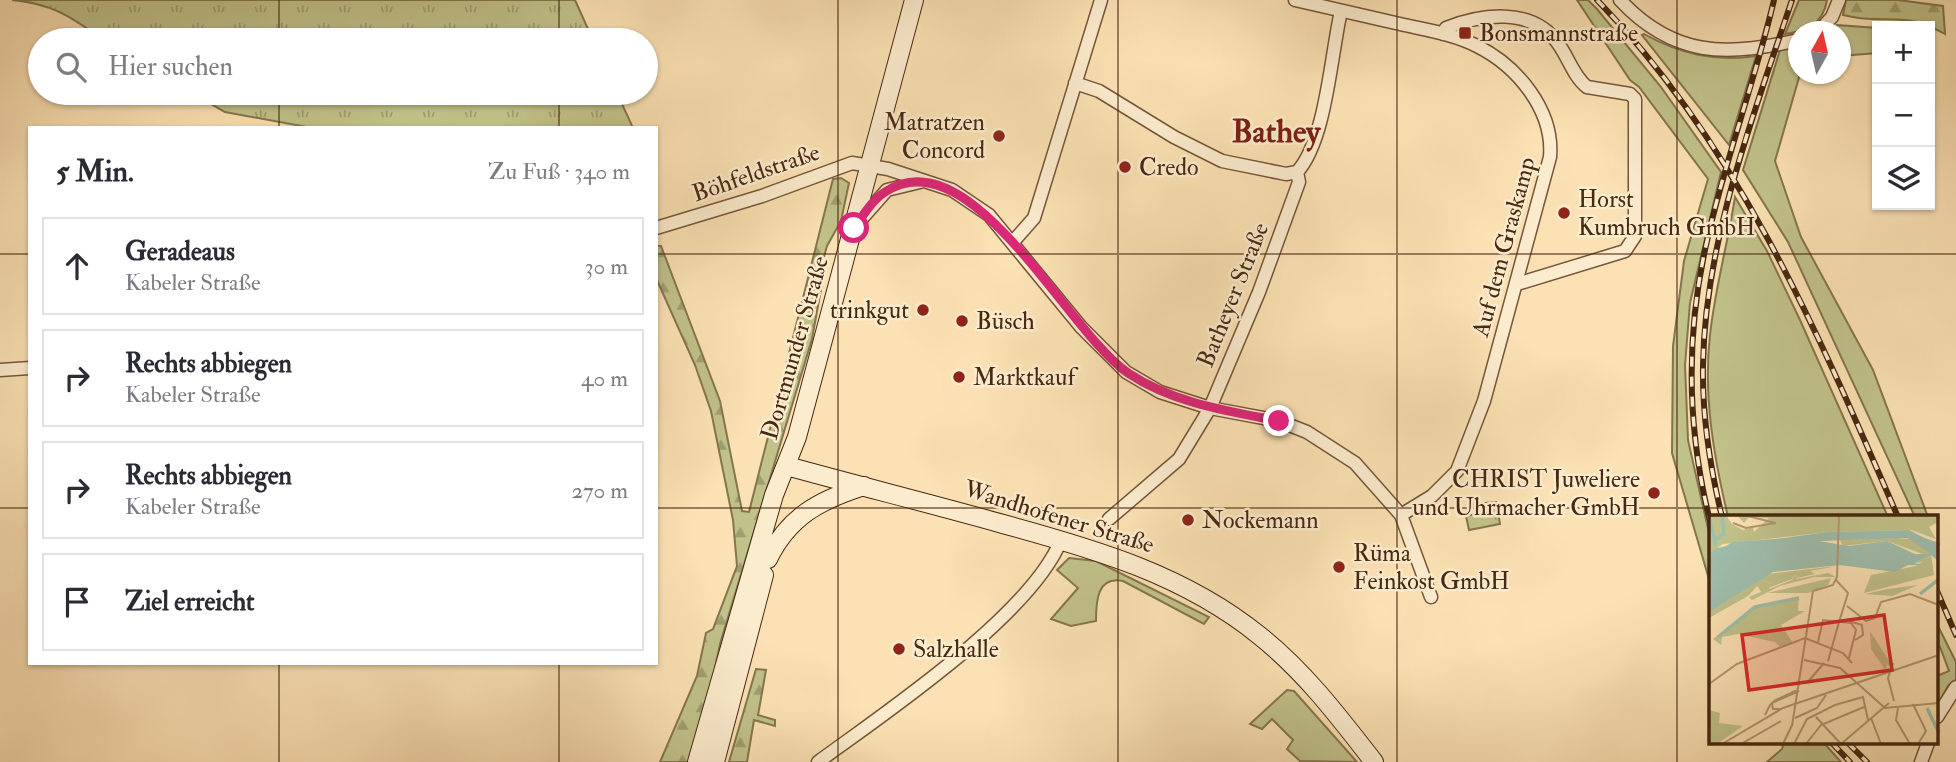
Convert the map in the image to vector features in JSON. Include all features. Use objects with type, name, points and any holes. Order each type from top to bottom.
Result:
[{"type":"main road","name":"Dortmunder Straße","points":[[715,762],[768,559],[788,466],[914,0]]},
{"type":"main road","name":"Dortmunder Straße","points":[[697,762],[774,495],[788,466]]},
{"type":"main road","name":"Wandhofener Straße","points":[[788,466],[1061,540],[1167,577],[1247,626],[1312,684],[1374,762]]},
{"type":"main road","points":[[768,559],[777,541],[797,517],[824,500],[866,486]]},
{"type":"street","points":[[1012,243],[1034,218],[1101,0]]},
{"type":"street","name":"Auf dem Graskamp","points":[[1295,0],[1337,7],[1443,34],[1480,47],[1505,65],[1529,90],[1548,128],[1550,157],[1484,401],[1457,471],[1432,496],[1401,515]]},
{"type":"street","points":[[1620,0],[1645,25],[1686,45],[1725,51],[1788,43]]},
{"type":"street","points":[[1829,21],[1839,0]]},
{"type":"street","name":"Batheyer Straße","points":[[1109,519],[1179,459],[1210,408],[1259,292],[1299,181],[1297,172],[1307,161],[1320,118],[1337,7]]},
{"type":"street","points":[[1443,34],[1446,28],[1480,19],[1514,16],[1550,34],[1587,87],[1630,94],[1635,99],[1635,236],[1625,251],[1517,284]]},
{"type":"street","points":[[1075,83],[1099,91],[1202,152],[1252,169],[1297,172]]},
{"type":"street","name":"Böhfeldstraße","points":[[658,227],[762,196],[845,164],[870,164]]},
{"type":"street","points":[[870,164],[928,181],[972,202],[989,215],[1088,335],[1126,372],[1160,392],[1210,408],[1279,421],[1333,446],[1355,463],[1401,515],[1431,597]]},
{"type":"street","points":[[854,228],[887,190],[928,181]]},
{"type":"street","points":[[0,370],[28,368]]},
{"type":"street","points":[[818,762],[891,709],[981,637],[1049,566],[1061,540]]},
{"type":"street","points":[[1938,715],[1956,687]]},
{"type":"street","points":[[1921,762],[1928,744]]},
{"type":"green space","points":[[12,0],[575,0],[588,28],[86,28],[51,8]]},
{"type":"green space","points":[[1577,0],[1588,0],[1597,9],[1661,87],[1721,172],[1690,303],[1685,365],[1688,440],[1709,533],[1709,579],[1672,453],[1673,346],[1684,261],[1708,179],[1639,87],[1630,80]]},
{"type":"green space","points":[[1799,0],[1827,0],[1818,21],[1790,21]]},
{"type":"green space","points":[[1846,0],[1898,0],[1943,6],[1945,34],[1935,29],[1935,21],[1870,19],[1843,15]]},
{"type":"green space","points":[[1851,26],[1872,28],[1872,53],[1851,55]]},
{"type":"green space","points":[[1642,35],[1671,47],[1698,55],[1726,58],[1756,56],[1729,145]]},
{"type":"green space","points":[[1788,49],[1788,84],[1797,84],[1775,161],[1801,237],[1873,370],[1927,515],[1914,515],[1788,242],[1743,170],[1780,50]]},
{"type":"green space","points":[[213,105],[622,105],[632,126],[301,126],[225,112]]},
{"type":"green space","points":[[841,178],[849,183],[841,221],[827,246],[818,278],[822,284],[812,339],[720,644],[712,684],[689,762],[660,762],[697,676],[706,633],[713,629],[737,566],[733,520],[711,411],[695,365],[658,282],[658,246],[661,246],[720,401],[742,511],[749,512],[833,179]]},
{"type":"green space","points":[[1735,197],[1767,251],[1887,515],[1728,515],[1718,472],[1709,404],[1708,358],[1715,300]]},
{"type":"green space","points":[[1496,502],[1500,524],[1469,530],[1466,516],[1476,514],[1474,504]]},
{"type":"green space","points":[[1069,558],[1096,561],[1209,617],[1204,624],[1123,581],[1114,580],[1103,586],[1100,592],[1096,621],[1071,626],[1051,619],[1078,588],[1057,570]]},
{"type":"green space","points":[[1938,626],[1956,662],[1956,680],[1948,686],[1938,704],[1938,676],[1949,671],[1940,647],[1938,649]]},
{"type":"green space","points":[[756,669],[766,670],[758,715],[775,720],[775,726],[754,720],[747,762],[729,762]]},
{"type":"green space","points":[[1287,690],[1294,691],[1357,762],[1300,761],[1287,749],[1293,740],[1272,719],[1262,729],[1250,724]]},
{"type":"green space","points":[[1784,744],[1825,744],[1841,762],[1767,762],[1782,749]]},
{"type":"railway","points":[[1597,0],[1647,57],[1693,116],[1734,179],[1805,311],[1897,515]]},
{"type":"railway","points":[[1709,516],[1693,419],[1692,348],[1695,312],[1714,211],[1774,0]]},
{"type":"railway","points":[[1722,515],[1710,461],[1703,384],[1706,318],[1712,272],[1747,134],[1792,0]]},
{"type":"railway","points":[[1938,593],[1956,635]]},
{"type":"railway","points":[[1833,744],[1850,762]]},
{"type":"railway","points":[[1849,744],[1867,762]]},
{"type":"place","name":"Bonsmannstraße","points":[[1465,33]]},
{"type":"place","name":"Matratzen Concord","points":[[999,136]]},
{"type":"place","name":"Credo","points":[[1125,167]]},
{"type":"place","name":"Horst Kumbruch GmbH","points":[[1564,213]]},
{"type":"place","name":"trinkgut","points":[[923,310]]},
{"type":"place","name":"Büsch","points":[[962,321]]},
{"type":"place","name":"Marktkauf","points":[[959,377]]},
{"type":"place","name":"CHRIST Juweliere und Uhrmacher GmbH","points":[[1654,493]]},
{"type":"place","name":"Nockemann","points":[[1188,520]]},
{"type":"place","name":"Rüma Feinkost GmbH","points":[[1339,567]]},
{"type":"place","name":"Salzhalle","points":[[899,649]]},
{"type":"district","name":"Bathey","points":[[1276,132]]},
{"type":"route","points":[[854,228],[887,190],[928,181],[951,190],[989,215],[1081,327],[1126,372],[1160,392],[1210,408],[1279,421]]}]
